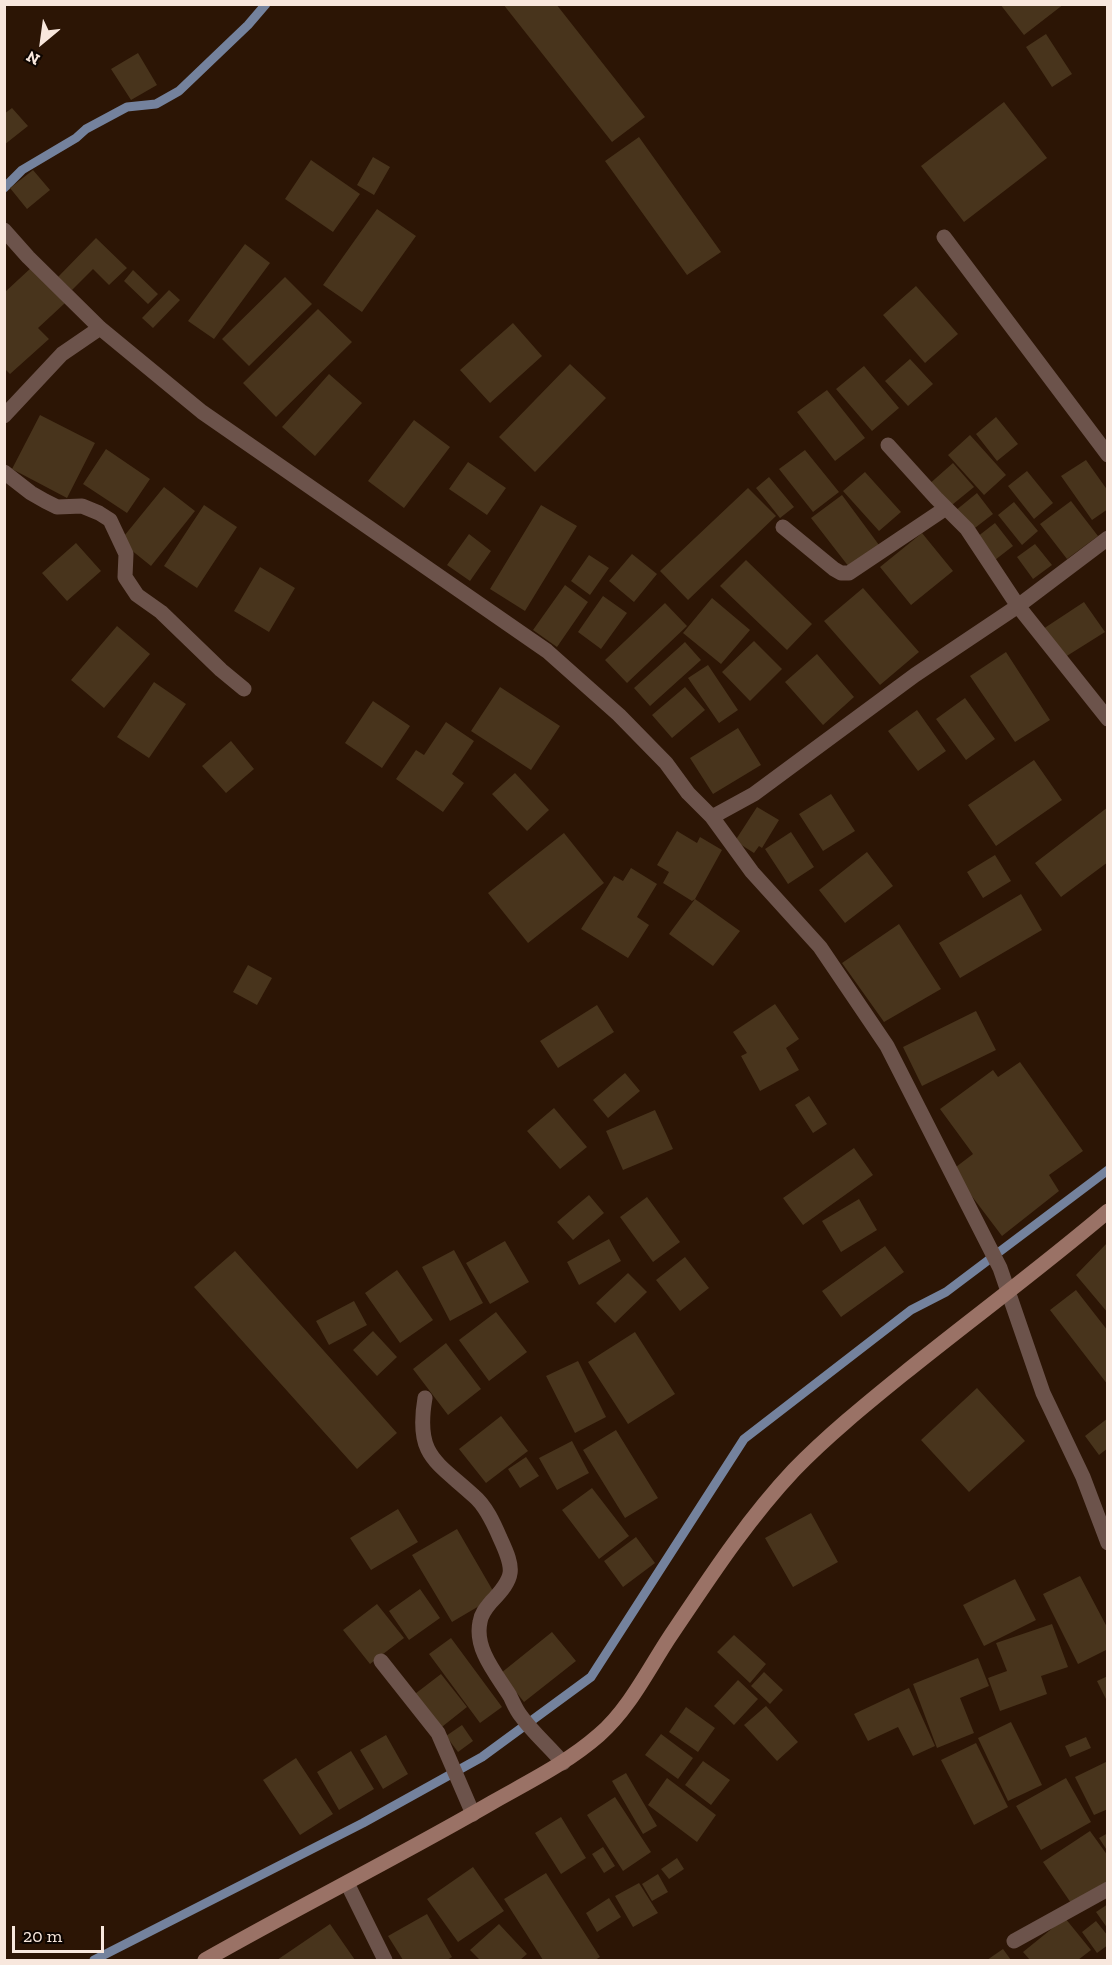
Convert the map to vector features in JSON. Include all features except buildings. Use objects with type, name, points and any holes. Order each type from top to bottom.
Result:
[{"type":"street","points":[[4,230],[100,328],[202,412],[547,651],[619,715],[666,763],[688,792],[712,817],[752,872],[820,947],[887,1046],[1000,1268],[1043,1393],[1083,1477],[1107,1543]]},
{"type":"street","points":[[944,237],[1107,455]]},
{"type":"street","points":[[4,416],[62,354],[100,328]]},
{"type":"street","points":[[888,445],[967,529],[1018,606],[1107,719]]},
{"type":"street","points":[[4,472],[31,493],[57,507],[82,506],[110,520],[126,554],[125,577],[137,595],[161,612],[244,689]]},
{"type":"street","points":[[783,527],[834,569],[841,573],[849,573],[945,508]]},
{"type":"street","points":[[712,817],[754,794],[915,675],[1018,606],[1107,538]]},
{"type":"street","points":[[205,1960],[563,1763],[600,1734],[614,1719],[727,1551],[795,1470],[863,1407],[1059,1252],[1107,1211]]},
{"type":"street","points":[[425,1398],[422,1438],[429,1452],[442,1469],[483,1506],[500,1536],[511,1565],[509,1582],[482,1614],[479,1622],[479,1633],[491,1669],[509,1694],[520,1715],[563,1763]]},
{"type":"street","points":[[381,1661],[438,1733],[473,1814]]},
{"type":"street","points":[[347,1883],[385,1960]]},
{"type":"street","points":[[1014,1941],[1107,1889]]},
{"type":"waterway","points":[[4,188],[22,170],[76,138],[86,129],[127,107],[156,104],[179,91],[248,25],[266,4]]},
{"type":"waterway","points":[[94,1960],[363,1823],[482,1757],[591,1677],[744,1439],[911,1310],[946,1292],[1108,1170]]}]
